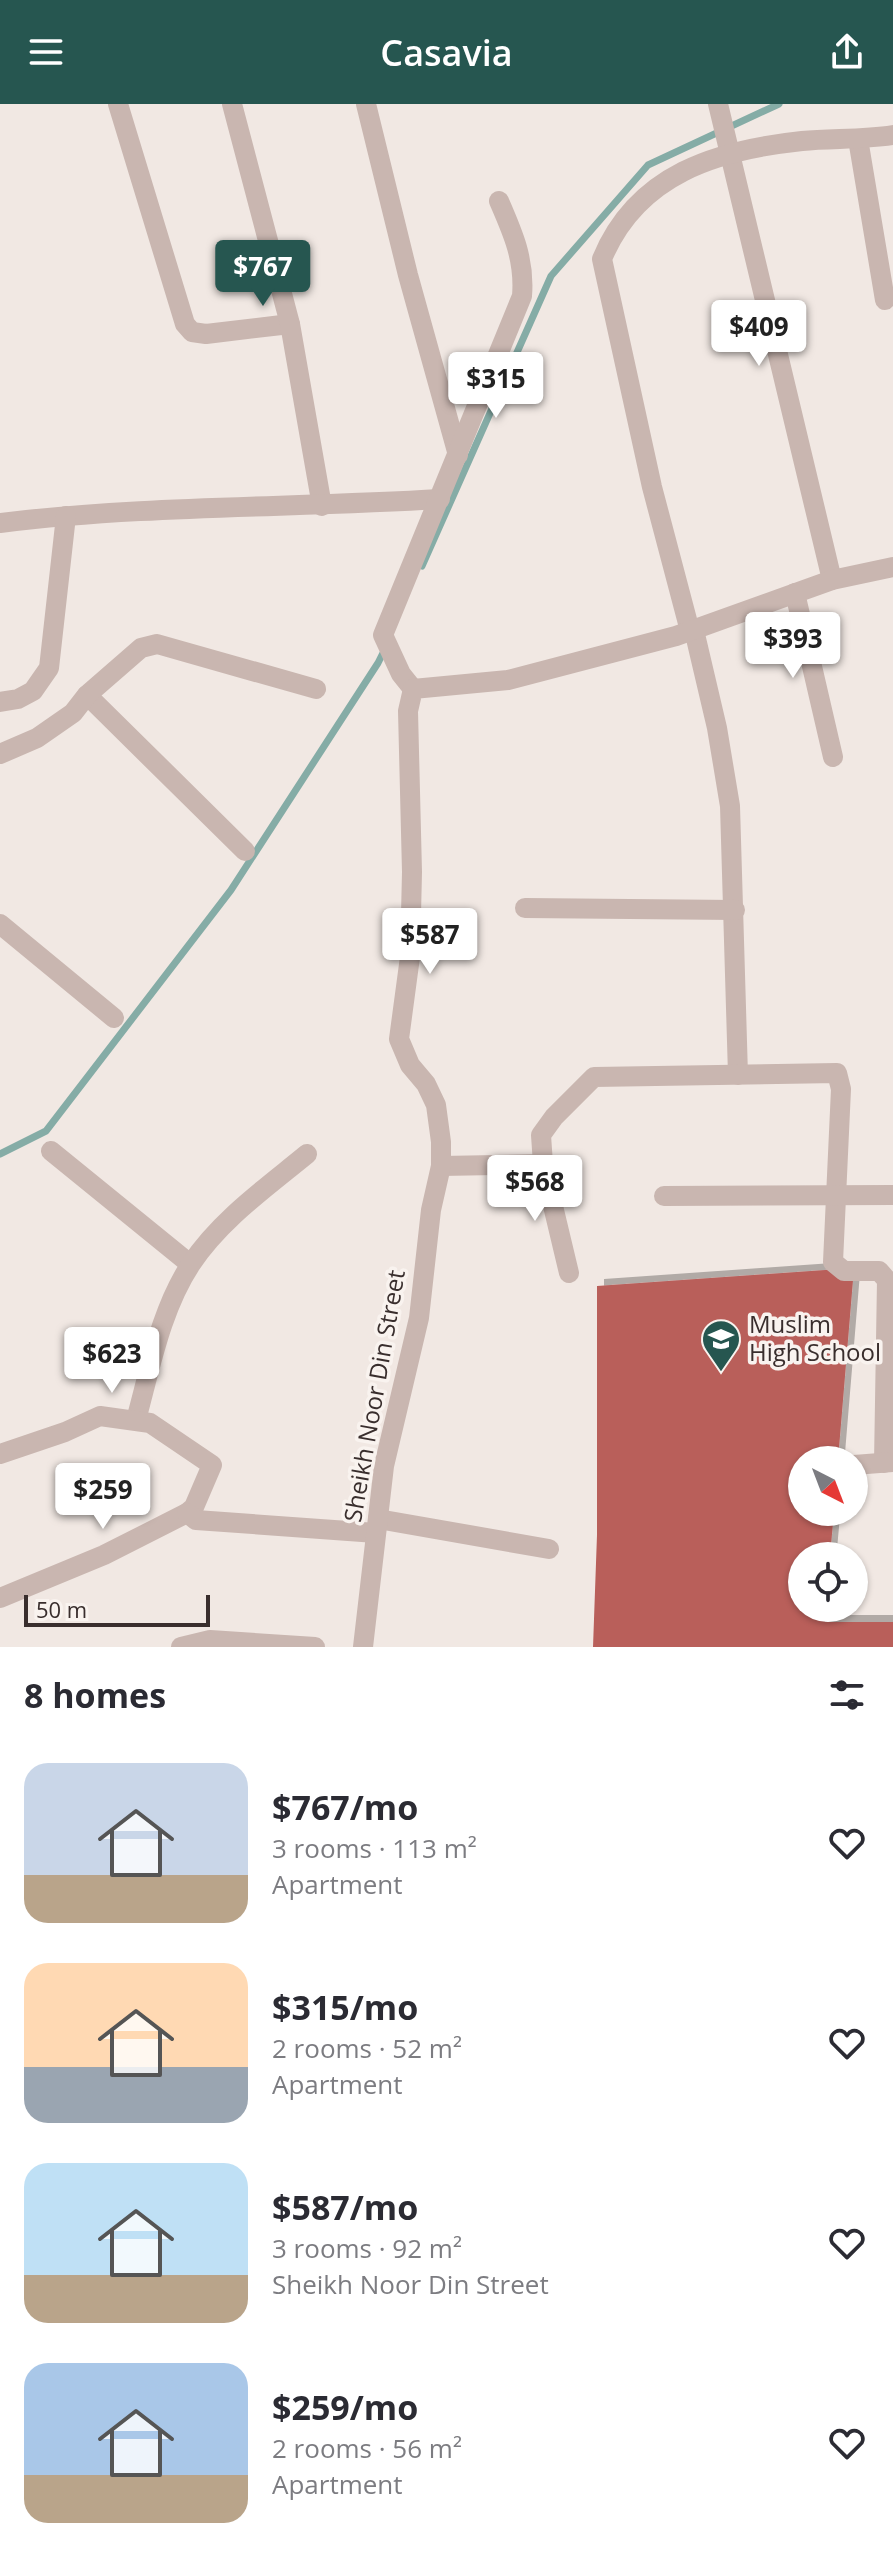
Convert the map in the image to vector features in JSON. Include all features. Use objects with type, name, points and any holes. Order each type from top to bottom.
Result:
[{"type":"street","points":[[118,104],[185,324],[192,332],[206,334],[290,324]]},
{"type":"street","points":[[232,104],[290,324],[322,506]]},
{"type":"street","points":[[366,104],[408,275],[458,455]]},
{"type":"street","points":[[719,107],[832,580]]},
{"type":"street","points":[[738,1075],[730,806],[717,728],[652,487],[602,259],[630,213],[666,180],[702,161],[729,150],[801,141],[893,135]]},
{"type":"street","points":[[858,139],[885,300]]},
{"type":"street","points":[[499,201],[519,248],[524,275],[522,296],[383,635],[407,681],[508,680],[692,630],[832,580],[893,567]]},
{"type":"street","points":[[0,523],[66,516],[440,499]]},
{"type":"street","points":[[0,702],[18,699],[33,691],[49,668],[66,516]]},
{"type":"street","points":[[795,593],[833,757]]},
{"type":"street","points":[[0,754],[37,738],[73,713],[87,695],[141,648],[157,644],[316,689]]},
{"type":"street","name":"Sheikh Noor Din Street","points":[[363,1647],[384,1466],[419,1318],[431,1210],[441,1166],[436,1105],[426,1084],[410,1065],[399,1039],[410,957],[412,872],[407,681]]},
{"type":"street","points":[[87,695],[245,851]]},
{"type":"street","points":[[525,908],[735,910]]},
{"type":"street","points":[[0,924],[114,1018]]},
{"type":"street","points":[[569,1273],[543,1164],[541,1135],[554,1117],[594,1077],[837,1073],[841,1089],[833,1262],[844,1271],[879,1271],[887,1280],[889,1462],[868,1464]]},
{"type":"street","points":[[51,1151],[190,1264]]},
{"type":"street","points":[[136,1420],[170,1306],[190,1264],[225,1223],[307,1154]]},
{"type":"street","points":[[441,1166],[543,1164]]},
{"type":"street","points":[[664,1196],[893,1195]]},
{"type":"street","points":[[0,1454],[65,1432],[100,1416],[150,1423],[212,1465],[194,1507],[187,1513],[104,1555],[0,1598]]},
{"type":"street","points":[[187,1513],[196,1520],[377,1526],[549,1549]]},
{"type":"street","points":[[181,1647],[210,1640],[315,1647]]},
{"type":"building","name":"Muslim High School","points":[[854,1268],[839,1446],[788,1446],[788,1526],[833,1526],[831,1542],[788,1542],[788,1622],[893,1622],[893,1647],[593,1647],[597,1535],[597,1286]]},
{"type":"waterway","points":[[422,566],[551,276],[648,165],[779,104]]},
{"type":"waterway","points":[[0,1154],[46,1131],[231,890],[386,647]]},
{"type":"place","name":"Muslim High School","points":[[721,1373]]}]
